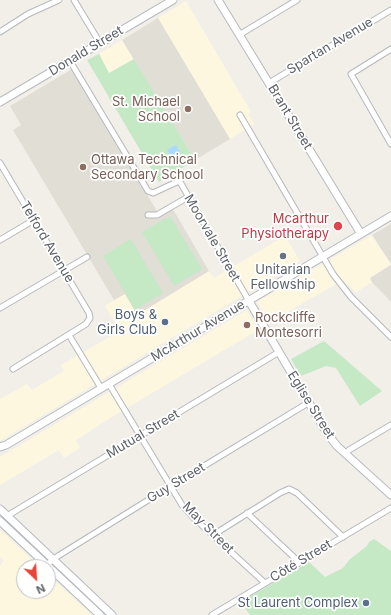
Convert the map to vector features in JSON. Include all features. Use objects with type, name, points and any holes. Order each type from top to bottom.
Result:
[{"type":"main road","name":"Donald Street","points":[[0,102],[173,0]]},
{"type":"main road","name":"Brant Street","points":[[218,0],[361,234]]},
{"type":"main road","name":"McArthur Avenue","points":[[0,451],[3,446],[391,216]]},
{"type":"main road","name":"Eglise Street","points":[[249,301],[308,403],[330,437],[346,454],[391,495]]},
{"type":"main road","points":[[0,509],[52,559]]},
{"type":"main road","points":[[0,521],[40,559]]},
{"type":"main road","points":[[56,563],[112,615]]},
{"type":"main road","points":[[56,574],[100,615]]},
{"type":"street","points":[[0,32],[28,14],[59,0]]},
{"type":"street","points":[[74,0],[100,43]]},
{"type":"street","points":[[239,35],[297,0]]},
{"type":"street","name":"Spartan Avenue","points":[[269,83],[391,10]]},
{"type":"street","points":[[391,49],[351,74],[391,144]]},
{"type":"street","points":[[70,61],[148,191],[153,192],[179,181]]},
{"type":"street","points":[[240,115],[334,274],[347,293],[391,337]]},
{"type":"street","name":"Telford Avenue","points":[[0,163],[2,170],[34,220],[89,313],[89,321],[69,335]]},
{"type":"street","name":"Moorvale Street","points":[[176,175],[249,301]]},
{"type":"street","points":[[148,214],[158,215],[188,197]]},
{"type":"street","points":[[0,240],[34,220]]},
{"type":"street","points":[[0,308],[86,257]]},
{"type":"street","points":[[13,369],[69,335],[102,388]]},
{"type":"street","name":"Mutual Street","points":[[7,516],[279,352]]},
{"type":"street","name":"May Street","points":[[109,384],[182,505],[265,583]]},
{"type":"street","name":"Guy Street","points":[[52,559],[308,403]]},
{"type":"street","points":[[346,454],[349,450],[391,425]]},
{"type":"street","points":[[213,535],[280,493],[289,489],[297,493],[343,537]]},
{"type":"street","name":"Côté Street","points":[[212,615],[391,508]]},
{"type":"street","points":[[247,513],[299,562]]},
{"type":"shaded area","points":[[186,1],[251,112],[248,114],[254,124],[230,139],[158,18]]},
{"type":"shaded area","name":"St. Michael School","points":[[158,18],[230,139],[195,160],[122,40]]},
{"type":"shaded area","points":[[122,40],[134,59],[109,73],[99,54]]},
{"type":"shaded area","name":"Ottawa Technical Secondary School","points":[[72,69],[157,211],[170,204],[209,271],[137,315],[125,294],[114,300],[13,130],[21,125],[10,106]]},
{"type":"shaded area","points":[[391,224],[391,264],[372,235]]},
{"type":"shaded area","points":[[372,235],[391,264],[370,278],[372,282],[356,292],[343,280],[270,322],[257,302]]},
{"type":"shaded area","points":[[285,236],[300,261],[0,441],[0,399],[27,384],[32,390],[64,371],[61,365],[120,331],[105,306],[125,294],[138,314],[209,271],[214,278]]},
{"type":"shaded area","points":[[391,265],[391,302],[370,278]]},
{"type":"shaded area","points":[[247,310],[258,330],[115,415],[76,440],[80,448],[64,458],[59,450],[0,485],[0,457]]},
{"type":"shaded area","points":[[0,530],[31,559],[16,559],[16,599],[56,599],[56,582],[92,615],[0,615],[0,566],[4,561],[0,557]]},
{"type":"green space","points":[[99,54],[109,73],[134,59],[195,160],[159,182],[87,60]]},
{"type":"green space","points":[[170,216],[202,269],[174,286],[142,232]]},
{"type":"green space","points":[[131,239],[163,293],[135,310],[103,256]]},
{"type":"green space","points":[[324,341],[382,391],[360,406],[336,368],[326,366],[301,376],[291,359]]},
{"type":"green space","points":[[374,539],[391,551],[391,615],[250,615],[241,602],[309,562],[325,577],[343,568],[349,560]]},
{"type":"water","points":[[176,145],[181,154],[173,159],[167,150]]},
{"type":"place","name":"St. Michael School","points":[[188,109]]},
{"type":"place","name":"Ottawa Technical Secondary School","points":[[83,167]]},
{"type":"place","name":"Mcarthur Physiotherapy","points":[[338,226]]},
{"type":"place","name":"Unitarian Fellowship","points":[[283,256]]},
{"type":"place","name":"Boys & Girls Club","points":[[165,322]]},
{"type":"place","name":"Rockcliffe Montesorri","points":[[247,325]]},
{"type":"place","name":"St Laurent Complex","points":[[366,603]]}]
